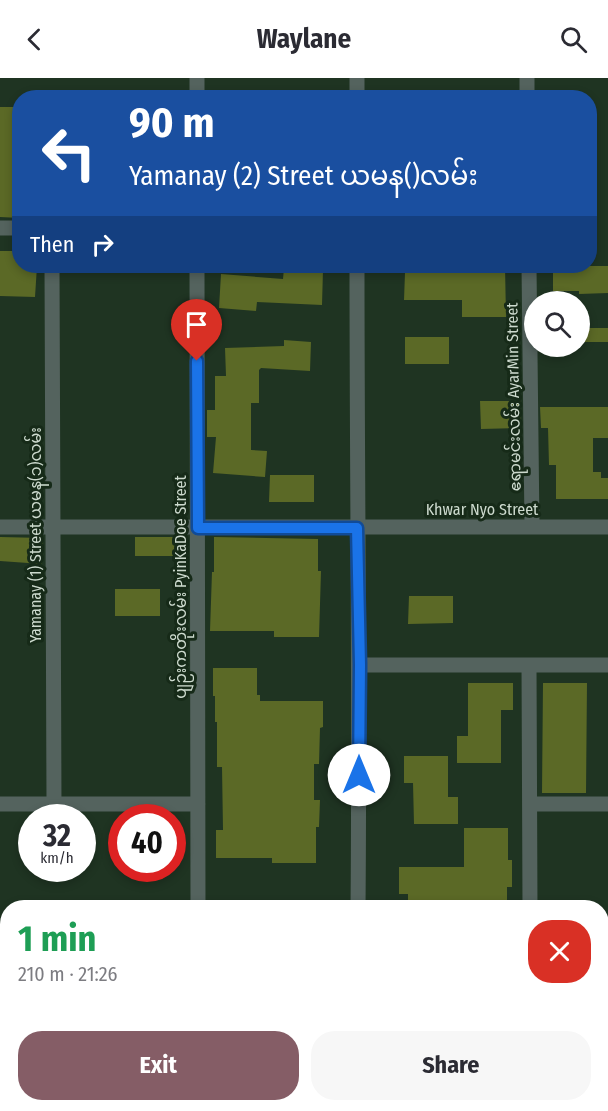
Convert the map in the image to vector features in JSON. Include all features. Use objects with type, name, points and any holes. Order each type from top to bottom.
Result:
[{"type":"street","name":"Yamanay (1) Street ယမန(၁)လမ်း","points":[[52,273],[54,804]]},
{"type":"street","name":"ပျဉ်းကတိုးလမ်း PyinKaDoe Street","points":[[197,273],[198,900]]},
{"type":"street","points":[[357,273],[357,528],[360,665],[358,900]]},
{"type":"street","name":"ဧရာမင်းလမ်း AyarMin Street","points":[[529,273],[532,527]]},
{"type":"street","name":"Khwar Nyo Street","points":[[0,527],[608,527]]},
{"type":"street","points":[[360,665],[608,665]]},
{"type":"street","points":[[529,665],[530,900]]},
{"type":"street","points":[[0,804],[18,804]]},
{"type":"street","points":[[96,804],[198,804]]},
{"type":"street","points":[[530,804],[608,804]]},
{"type":"building","points":[[0,107],[12,107],[12,218],[0,217]]},
{"type":"building","points":[[0,251],[12,251],[12,273],[37,273],[35,297],[0,296]]},
{"type":"building","points":[[597,266],[608,266],[608,293],[590,294],[590,291],[553,291],[553,273],[597,273]]},
{"type":"building","points":[[284,273],[323,273],[322,305],[257,302],[256,311],[219,308],[221,274],[283,279]]},
{"type":"building","points":[[405,273],[505,273],[506,317],[462,317],[462,300],[404,300]]},
{"type":"building","points":[[590,328],[608,328],[608,342],[590,342]]},
{"type":"building","points":[[405,337],[449,337],[449,364],[405,364]]},
{"type":"building","points":[[284,340],[311,342],[310,371],[261,368],[259,370],[259,403],[251,403],[251,450],[267,451],[265,477],[213,473],[216,437],[207,437],[207,410],[215,410],[215,376],[226,376],[225,348],[284,346]]},
{"type":"building","points":[[480,401],[521,401],[521,428],[481,429]]},
{"type":"building","points":[[540,407],[608,407],[608,438],[593,438],[593,472],[601,472],[601,478],[608,478],[608,499],[556,499],[556,465],[549,465],[548,428],[541,428]]},
{"type":"building","points":[[270,475],[314,475],[314,502],[269,502]]},
{"type":"building","points":[[0,537],[43,538],[42,564],[0,561]]},
{"type":"building","points":[[135,537],[180,537],[180,556],[135,556]]},
{"type":"building","points":[[214,537],[318,539],[318,571],[321,571],[319,637],[274,637],[274,631],[210,631]]},
{"type":"building","points":[[115,589],[160,589],[160,616],[115,616]]},
{"type":"building","points":[[409,596],[453,596],[453,623],[408,624]]},
{"type":"building","points":[[213,668],[257,668],[257,695],[260,695],[260,701],[323,701],[319,764],[314,764],[314,800],[320,800],[319,827],[316,827],[316,863],[272,863],[272,858],[216,858],[216,830],[223,830],[222,767],[217,767],[217,722],[215,722],[215,696],[213,696]]},
{"type":"building","points":[[468,683],[513,683],[513,710],[501,710],[501,763],[457,763],[457,736],[468,736]]},
{"type":"building","points":[[543,683],[587,683],[586,793],[542,793]]},
{"type":"building","points":[[404,756],[448,756],[448,797],[458,797],[458,824],[414,824],[413,783],[404,783]]},
{"type":"building","points":[[464,828],[508,828],[508,860],[512,860],[512,887],[507,887],[507,900],[408,900],[408,894],[399,894],[399,867],[464,867]]},
{"type":"route","points":[[197,361],[198,528],[357,528],[360,665],[359,775]]}]
